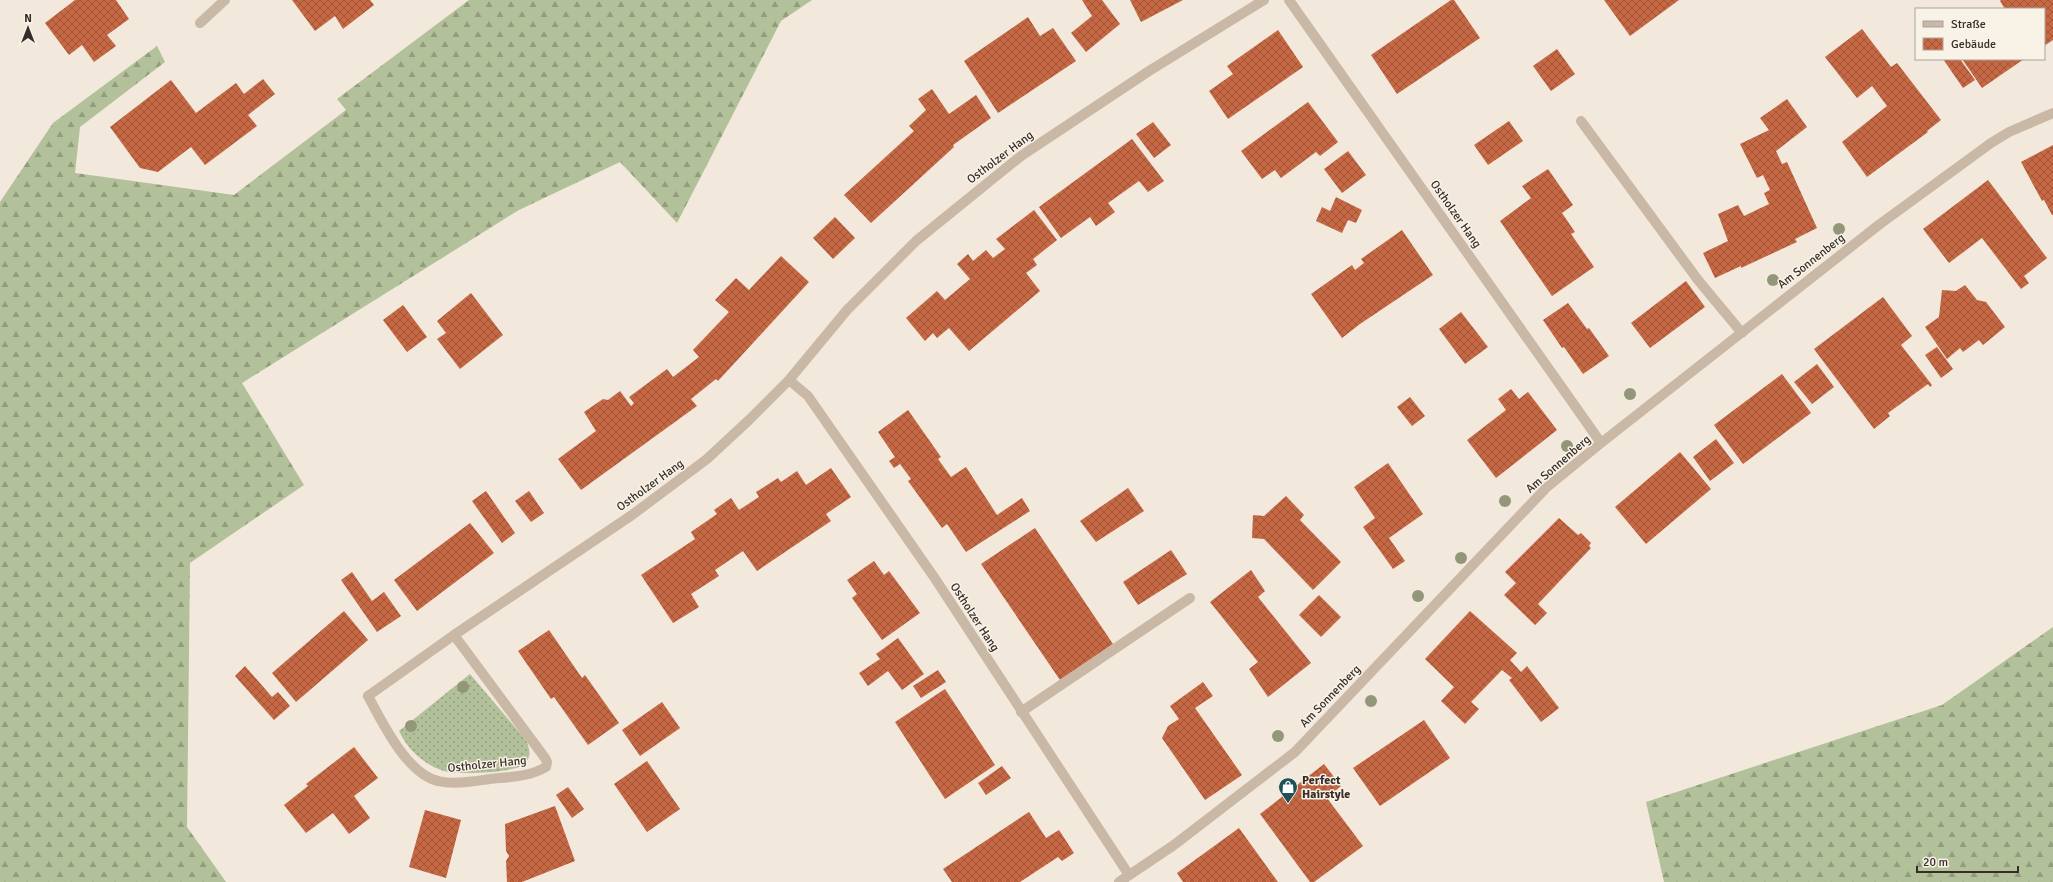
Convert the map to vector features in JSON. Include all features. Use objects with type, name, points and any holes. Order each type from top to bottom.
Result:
[{"type":"street","points":[[200,23],[225,0]]},
{"type":"street","name":"Ostholzer Hang","points":[[454,635],[545,758],[546,767],[524,775],[467,781],[445,782],[430,778],[423,774],[395,744],[368,696],[454,635],[632,515],[707,459],[789,380],[847,310],[916,241],[1021,156],[1143,75],[1264,0]]},
{"type":"street","name":"Ostholzer Hang","points":[[1289,0],[1601,442]]},
{"type":"street","name":"Am Sonnenberg","points":[[1119,882],[1174,845],[1295,752],[1546,488],[1601,442],[1880,224],[2009,132],[2053,113]]},
{"type":"street","points":[[1581,121],[1698,280],[1742,333]]},
{"type":"street","name":"Ostholzer Hang","points":[[789,380],[808,396],[936,580],[1129,875]]},
{"type":"street","points":[[1021,712],[1190,598]]},
{"type":"green space","points":[[469,0],[812,0],[781,21],[677,223],[620,162],[519,210],[242,383],[304,485],[190,563],[187,827],[226,882],[0,882],[0,202],[53,123],[157,46],[165,62],[80,127],[75,173],[234,195],[346,110],[337,99]]},
{"type":"green space","points":[[2053,627],[2053,882],[1664,882],[1646,802],[1942,705]]},
{"type":"green space","points":[[470,674],[526,740],[529,756],[523,765],[508,770],[485,772],[461,773],[444,771],[430,765],[417,756],[402,738],[399,731]]},
{"type":"building","points":[[75,0],[116,0],[129,19],[107,35],[116,46],[94,62],[82,45],[69,55],[45,23]]},
{"type":"building","points":[[292,0],[370,0],[374,5],[343,29],[335,16],[315,31]]},
{"type":"building","points":[[1082,0],[1102,0],[1120,24],[1086,52],[1071,33],[1092,16]]},
{"type":"building","points":[[1130,0],[1183,0],[1141,22]]},
{"type":"building","points":[[1451,0],[1454,0],[1480,38],[1397,94],[1371,55]]},
{"type":"building","points":[[1604,0],[1679,0],[1630,36]]},
{"type":"building","points":[[2053,0],[2053,40],[2045,45],[2045,8],[2004,8],[2000,1]]},
{"type":"building","points":[[1028,17],[1040,36],[1053,28],[1076,61],[998,113],[964,61]]},
{"type":"building","points":[[1862,29],[1891,67],[1897,63],[1941,120],[1927,131],[1928,132],[1867,177],[1842,142],[1887,106],[1872,86],[1857,98],[1825,57]]},
{"type":"building","points":[[1278,30],[1303,67],[1228,119],[1209,91],[1233,74],[1227,66]]},
{"type":"building","points":[[1557,49],[1575,74],[1551,91],[1533,66]]},
{"type":"building","points":[[1944,60],[1961,60],[1975,80],[1963,88]]},
{"type":"building","points":[[1963,60],[2023,60],[1982,88]]},
{"type":"building","points":[[263,79],[275,94],[248,115],[257,126],[205,165],[191,147],[158,172],[140,168],[110,127],[171,80],[196,113],[236,83],[244,94]]},
{"type":"building","points":[[932,89],[949,114],[976,95],[991,118],[953,145],[954,147],[871,223],[844,195],[914,131],[909,126],[926,110],[918,99]]},
{"type":"building","points":[[1787,99],[1807,127],[1776,151],[1782,164],[1787,162],[1817,228],[1795,239],[1797,242],[1741,268],[1741,266],[1715,278],[1703,253],[1728,241],[1718,214],[1738,205],[1744,216],[1769,204],[1764,193],[1770,190],[1763,175],[1757,178],[1740,144],[1769,130],[1760,118]]},
{"type":"building","points":[[1308,102],[1338,142],[1320,156],[1316,152],[1281,178],[1275,170],[1262,179],[1241,151]]},
{"type":"building","points":[[1509,121],[1523,141],[1488,165],[1474,145]]},
{"type":"building","points":[[1153,122],[1171,145],[1154,158],[1136,134]]},
{"type":"building","points":[[1132,139],[1164,181],[1148,192],[1139,181],[1108,203],[1115,212],[1096,226],[1090,217],[1061,238],[1039,207]]},
{"type":"building","points":[[2053,145],[2052,215],[2044,200],[2042,201],[2021,162]]},
{"type":"building","points":[[1348,151],[1366,175],[1342,193],[1324,169]]},
{"type":"building","points":[[1548,169],[1573,205],[1562,213],[1575,232],[1571,234],[1594,267],[1552,296],[1500,221],[1531,198],[1522,186]]},
{"type":"building","points":[[1988,180],[2047,258],[2024,276],[2029,283],[2021,289],[1982,238],[1949,263],[1923,229]]},
{"type":"building","points":[[1336,197],[1362,210],[1356,223],[1348,220],[1342,233],[1316,221],[1322,207],[1330,211]]},
{"type":"building","points":[[1034,210],[1057,240],[1033,259],[1037,265],[1026,273],[1040,291],[969,351],[949,328],[937,338],[933,333],[925,341],[906,318],[937,291],[945,300],[970,279],[957,264],[968,254],[973,261],[986,250],[993,258],[1005,249],[996,239]]},
{"type":"building","points":[[835,217],[855,238],[833,259],[813,238]]},
{"type":"building","points":[[1402,230],[1433,275],[1360,324],[1342,338],[1311,294],[1352,265],[1355,270],[1364,263],[1361,259]]},
{"type":"building","points":[[781,256],[809,282],[718,381],[716,379],[691,399],[697,406],[581,490],[558,459],[596,431],[584,412],[603,399],[608,400],[620,391],[631,406],[634,403],[629,397],[667,369],[673,377],[699,357],[693,350],[729,312],[715,300],[736,278],[749,290]]},
{"type":"building","points":[[1686,281],[1705,307],[1650,348],[1631,323]]},
{"type":"building","points":[[1965,285],[1977,300],[1986,302],[2005,327],[1983,345],[1979,340],[1963,352],[1960,348],[1947,359],[1925,327],[1939,317],[1942,290],[1956,291]]},
{"type":"building","points":[[471,293],[503,335],[460,369],[437,339],[446,333],[437,321]]},
{"type":"building","points":[[1883,297],[1912,336],[1901,345],[1932,385],[1930,387],[1928,384],[1888,413],[1890,416],[1874,429],[1814,349]]},
{"type":"building","points":[[1568,303],[1587,329],[1589,328],[1609,356],[1583,374],[1564,347],[1562,348],[1543,320]]},
{"type":"building","points":[[403,305],[427,337],[407,352],[383,320]]},
{"type":"building","points":[[1461,312],[1488,347],[1465,364],[1439,329]]},
{"type":"building","points":[[1937,347],[1953,369],[1941,378],[1925,355]]},
{"type":"building","points":[[1817,364],[1834,387],[1812,404],[1794,382]]},
{"type":"building","points":[[1782,374],[1811,413],[1743,464],[1714,425]]},
{"type":"building","points":[[1511,389],[1519,399],[1528,392],[1557,430],[1496,478],[1467,440],[1506,410],[1498,399]]},
{"type":"building","points":[[1410,397],[1425,416],[1412,426],[1397,407]]},
{"type":"building","points":[[908,410],[941,457],[938,459],[951,477],[966,467],[997,515],[1022,498],[1030,511],[966,552],[947,524],[942,528],[908,481],[911,479],[900,464],[894,468],[889,461],[895,457],[878,432]]},
{"type":"building","points":[[1716,439],[1734,463],[1710,481],[1693,457]]},
{"type":"building","points":[[1680,452],[1711,489],[1646,544],[1615,507]]},
{"type":"building","points":[[1388,463],[1423,514],[1389,538],[1405,561],[1393,569],[1363,527],[1375,518],[1354,487]]},
{"type":"building","points":[[831,468],[851,497],[826,514],[831,521],[757,571],[743,551],[715,570],[719,576],[691,594],[699,607],[673,623],[641,575],[695,539],[691,532],[717,514],[714,510],[731,498],[739,510],[759,497],[756,492],[778,478],[781,482],[797,471],[806,485]]},
{"type":"building","points":[[1128,488],[1144,511],[1096,542],[1080,521]]},
{"type":"building","points":[[486,491],[515,533],[502,543],[472,501]]},
{"type":"building","points":[[529,491],[544,513],[531,522],[515,501]]},
{"type":"building","points":[[1286,496],[1304,515],[1300,520],[1341,562],[1313,590],[1264,539],[1252,538],[1253,515],[1264,516]]},
{"type":"building","points":[[1559,518],[1578,535],[1581,533],[1591,543],[1589,546],[1591,548],[1538,604],[1547,613],[1535,625],[1504,595],[1516,583],[1505,572]]},
{"type":"building","points":[[470,523],[494,553],[417,611],[394,580]]},
{"type":"building","points":[[1035,528],[1113,644],[1060,680],[981,564]]},
{"type":"building","points":[[1171,550],[1187,574],[1138,605],[1123,582]]},
{"type":"building","points":[[874,561],[884,575],[889,571],[920,613],[882,640],[852,598],[857,594],[847,580]]},
{"type":"building","points":[[1251,570],[1265,591],[1258,597],[1311,663],[1268,697],[1249,669],[1258,662],[1210,602]]},
{"type":"building","points":[[352,572],[372,601],[384,592],[401,616],[377,632],[341,580]]},
{"type":"building","points":[[1319,595],[1341,617],[1321,637],[1299,615]]},
{"type":"building","points":[[344,611],[368,640],[296,702],[272,673]]},
{"type":"building","points":[[1470,611],[1517,653],[1510,660],[1521,672],[1527,666],[1559,708],[1541,722],[1509,680],[1512,678],[1502,670],[1471,702],[1479,709],[1465,724],[1441,701],[1454,687],[1425,659]]},
{"type":"building","points":[[549,630],[582,678],[585,675],[619,723],[588,745],[554,697],[551,699],[518,651]]},
{"type":"building","points":[[898,638],[924,674],[902,690],[888,671],[868,686],[859,673],[880,659],[876,654]]},
{"type":"building","points":[[245,666],[272,697],[278,692],[290,706],[274,720],[235,676]]},
{"type":"building","points":[[938,670],[946,682],[921,698],[913,686]]},
{"type":"building","points":[[1203,682],[1213,696],[1195,708],[1242,775],[1205,800],[1162,738],[1168,726],[1179,719],[1170,706]]},
{"type":"building","points":[[945,689],[995,765],[945,799],[895,722]]},
{"type":"building","points":[[662,702],[680,728],[640,756],[622,730]]},
{"type":"building","points":[[1424,720],[1450,758],[1380,806],[1353,768]]},
{"type":"building","points":[[354,747],[378,778],[354,796],[370,818],[349,834],[333,813],[306,833],[284,805],[308,786],[306,784]]},
{"type":"building","points":[[647,761],[680,809],[647,832],[614,784]]},
{"type":"building","points":[[1324,764],[1341,786],[1327,798],[1363,846],[1314,882],[1310,882],[1260,814]]},
{"type":"building","points":[[1002,766],[1011,778],[986,795],[978,783]]},
{"type":"building","points":[[568,787],[584,809],[572,818],[556,795]]},
{"type":"building","points":[[555,806],[575,861],[522,882],[507,882],[506,861],[509,856],[506,851],[505,824]]},
{"type":"building","points":[[425,810],[461,820],[446,878],[409,867]]},
{"type":"building","points":[[1029,812],[1046,838],[1059,830],[1074,853],[1062,861],[1058,857],[1020,882],[952,882],[943,869]]},
{"type":"building","points":[[1239,828],[1278,882],[1183,882],[1177,873]]},
{"type":"place","name":"Perfect Hairstyle","points":[[1288,804]]}]
